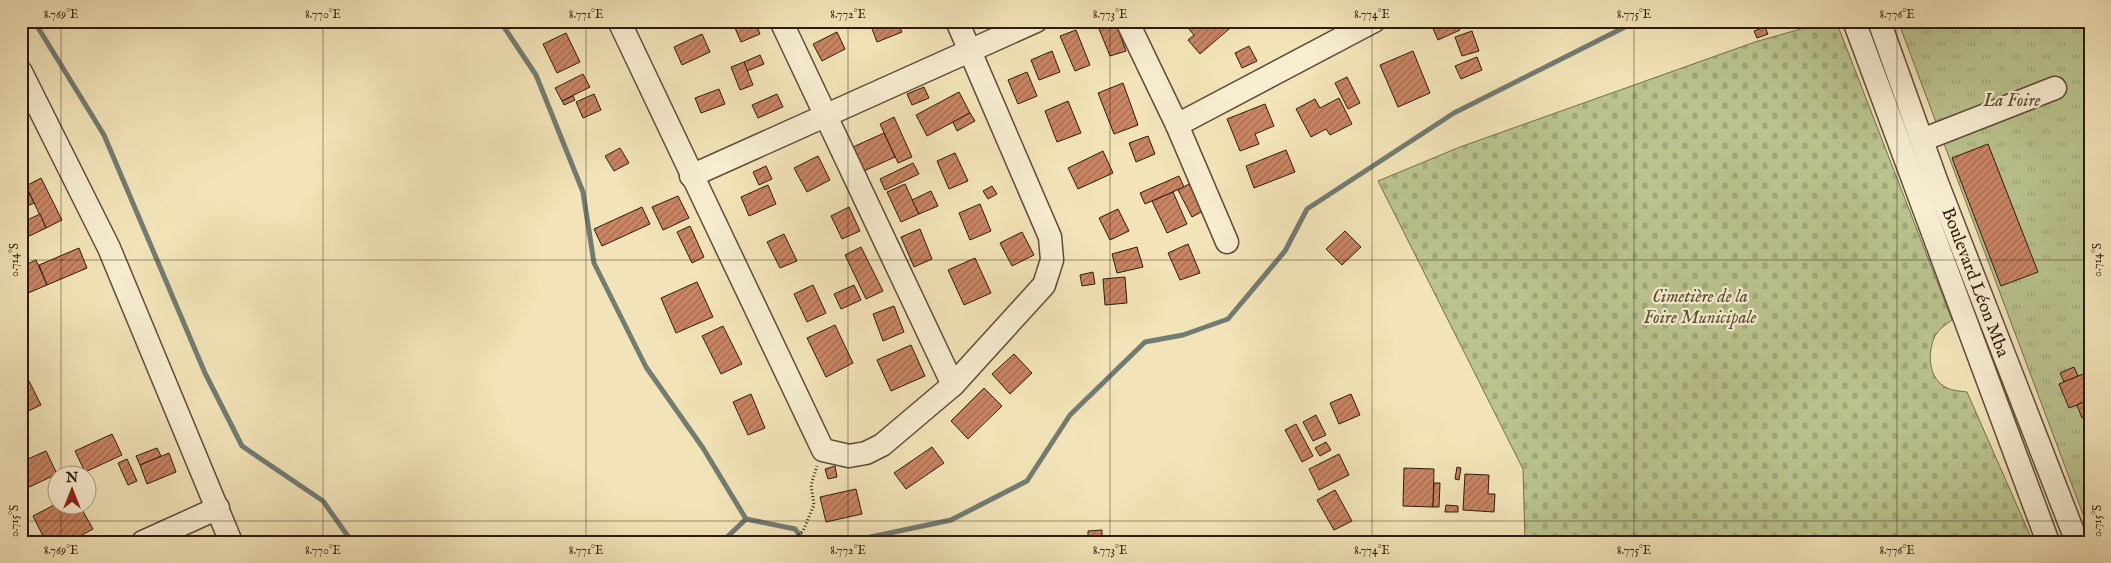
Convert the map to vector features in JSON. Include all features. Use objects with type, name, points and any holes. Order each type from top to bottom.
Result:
[{"type":"street","points":[[619,21],[822,450],[848,456],[866,453],[882,445],[953,385],[1044,285],[1052,260],[1050,237],[957,21]]},
{"type":"street","points":[[781,21],[953,385]]},
{"type":"street","points":[[691,176],[1036,21]]},
{"type":"street","points":[[1126,21],[1176,126],[1227,242]]},
{"type":"street","points":[[1176,126],[1374,21]]},
{"type":"street","name":"Boulevard Léon Mba","points":[[1854,21],[2048,542]]},
{"type":"street","name":"Boulevard Léon Mba","points":[[1879,21],[1922,140],[2077,542]]},
{"type":"street","points":[[21,72],[109,248],[231,542]]},
{"type":"street","points":[[1922,140],[2055,88]]},
{"type":"street","points":[[143,542],[218,508]]},
{"type":"path","points":[[791,542],[803,531],[814,505],[811,485],[822,450]]},
{"type":"green space","name":"Cimetière de la Foire Municipale","points":[[1829,21],[1836,21],[1952,320],[1938,331],[1932,343],[1930,358],[1933,372],[1941,384],[1947,388],[1967,392],[2033,542],[1525,542],[1523,469],[1378,181],[1460,147],[1755,42]]},
{"type":"green space","name":"La Foire","points":[[1898,21],[2090,21],[2090,533]]},
{"type":"building","points":[[732,21],[755,21],[760,34],[741,42]]},
{"type":"building","points":[[869,21],[897,21],[902,32],[877,42]]},
{"type":"building","points":[[1105,21],[1115,21],[1126,51],[1110,56],[1097,24]]},
{"type":"building","points":[[1182,21],[1235,21],[1236,23],[1200,54],[1188,40],[1194,35]]},
{"type":"building","points":[[1437,21],[1456,21],[1460,30],[1438,40],[1431,24]]},
{"type":"building","points":[[1461,21],[1470,21],[1471,24],[1464,27]]},
{"type":"building","points":[[1765,27],[1768,34],[1757,38],[1754,31]]},
{"type":"building","points":[[1076,30],[1090,65],[1075,71],[1060,36]]},
{"type":"building","points":[[1472,31],[1479,51],[1462,56],[1455,37]]},
{"type":"building","points":[[837,32],[845,49],[822,61],[813,44]]},
{"type":"building","points":[[566,33],[580,62],[557,73],[543,44]]},
{"type":"building","points":[[702,34],[710,52],[682,65],[674,47]]},
{"type":"building","points":[[1249,46],[1257,61],[1242,68],[1235,53]]},
{"type":"building","points":[[1052,51],[1060,72],[1039,80],[1031,60]]},
{"type":"building","points":[[1413,51],[1430,93],[1398,107],[1380,65]]},
{"type":"building","points":[[760,55],[764,64],[747,71],[744,62]]},
{"type":"building","points":[[1477,57],[1482,70],[1461,79],[1455,66]]},
{"type":"building","points":[[744,62],[753,85],[740,90],[731,67]]},
{"type":"building","points":[[1027,72],[1037,96],[1018,104],[1008,80]]},
{"type":"building","points":[[583,74],[590,87],[562,101],[555,88]]},
{"type":"building","points":[[1347,77],[1360,103],[1348,109],[1335,83]]},
{"type":"building","points":[[1123,83],[1138,125],[1114,134],[1098,93]]},
{"type":"building","points":[[924,87],[929,98],[912,105],[907,94]]},
{"type":"building","points":[[719,89],[725,104],[701,113],[695,98]]},
{"type":"building","points":[[959,92],[970,113],[927,136],[916,115]]},
{"type":"building","points":[[594,94],[601,110],[583,118],[576,102]]},
{"type":"building","points":[[777,94],[783,107],[758,118],[752,105]]},
{"type":"building","points":[[573,96],[575,100],[564,105],[562,101]]},
{"type":"building","points":[[1339,98],[1352,124],[1330,135],[1326,129],[1311,137],[1296,109],[1315,99],[1320,108]]},
{"type":"building","points":[[1068,101],[1081,133],[1057,142],[1045,111]]},
{"type":"building","points":[[1265,104],[1274,126],[1255,134],[1259,144],[1240,151],[1227,119]]},
{"type":"building","points":[[970,113],[975,121],[957,131],[953,122]]},
{"type":"building","points":[[894,117],[912,157],[898,163],[880,124]]},
{"type":"building","points":[[884,133],[895,157],[864,171],[853,147]]},
{"type":"building","points":[[1148,136],[1155,154],[1136,162],[1129,143]]},
{"type":"building","points":[[1988,144],[2038,272],[2001,286],[1952,158]]},
{"type":"building","points":[[620,148],[629,163],[614,171],[605,156]]},
{"type":"building","points":[[1286,150],[1295,172],[1254,188],[1246,166]]},
{"type":"building","points":[[1103,151],[1113,173],[1078,189],[1068,168]]},
{"type":"building","points":[[955,153],[968,181],[949,189],[937,161]]},
{"type":"building","points":[[818,156],[830,180],[807,192],[794,168]]},
{"type":"building","points":[[913,163],[919,174],[885,190],[880,179]]},
{"type":"building","points":[[766,166],[772,179],[759,185],[753,172]]},
{"type":"building","points":[[1179,176],[1184,187],[1145,204],[1140,193]]},
{"type":"building","points":[[41,178],[62,220],[46,228],[26,186]]},
{"type":"building","points":[[905,184],[919,214],[901,222],[887,192]]},
{"type":"building","points":[[1189,184],[1203,211],[1192,217],[1178,190]]},
{"type":"building","points":[[768,185],[776,204],[749,216],[741,197]]},
{"type":"building","points":[[26,186],[34,203],[21,209],[21,188]]},
{"type":"building","points":[[992,186],[997,194],[988,199],[983,191]]},
{"type":"building","points":[[931,191],[938,206],[919,214],[912,200]]},
{"type":"building","points":[[1173,192],[1187,224],[1167,233],[1152,201]]},
{"type":"building","points":[[678,196],[689,218],[663,230],[652,207]]},
{"type":"building","points":[[980,204],[991,231],[970,240],[959,213]]},
{"type":"building","points":[[642,207],[650,224],[602,246],[594,229]]},
{"type":"building","points":[[849,207],[860,231],[842,239],[831,216]]},
{"type":"building","points":[[1118,209],[1129,231],[1110,240],[1099,218]]},
{"type":"building","points":[[40,214],[46,228],[21,240],[21,223]]},
{"type":"building","points":[[690,226],[704,257],[692,263],[677,232]]},
{"type":"building","points":[[920,229],[932,259],[914,267],[901,237]]},
{"type":"building","points":[[1345,231],[1361,247],[1342,265],[1326,249]]},
{"type":"building","points":[[1022,232],[1034,255],[1012,266],[1000,243]]},
{"type":"building","points":[[784,234],[797,261],[780,268],[767,242]]},
{"type":"building","points":[[1188,244],[1200,273],[1180,280],[1168,253]]},
{"type":"building","points":[[861,247],[883,291],[866,299],[845,255]]},
{"type":"building","points":[[1137,247],[1143,267],[1117,273],[1112,254]]},
{"type":"building","points":[[79,248],[87,268],[47,285],[39,265]]},
{"type":"building","points":[[975,258],[991,293],[964,305],[948,270]]},
{"type":"building","points":[[36,260],[47,285],[21,296],[21,267]]},
{"type":"building","points":[[1093,272],[1095,284],[1082,286],[1080,275]]},
{"type":"building","points":[[1125,277],[1127,303],[1105,305],[1103,279]]},
{"type":"building","points":[[697,282],[713,317],[676,333],[661,298]]},
{"type":"building","points":[[813,285],[826,313],[807,322],[794,294]]},
{"type":"building","points":[[854,285],[861,300],[841,309],[834,294]]},
{"type":"building","points":[[894,306],[904,332],[883,341],[873,314]]},
{"type":"building","points":[[835,325],[853,363],[826,377],[807,338]]},
{"type":"building","points":[[723,326],[742,364],[721,374],[702,336]]},
{"type":"building","points":[[911,345],[925,376],[891,391],[877,360]]},
{"type":"building","points":[[1014,354],[1032,373],[1010,394],[992,374]]},
{"type":"building","points":[[2074,367],[2078,376],[2064,382],[2060,373]]},
{"type":"building","points":[[2088,372],[2090,400],[2069,408],[2059,384]]},
{"type":"building","points":[[28,379],[41,405],[22,414],[21,382]]},
{"type":"building","points":[[984,388],[1002,406],[968,439],[951,421]]},
{"type":"building","points":[[751,394],[765,428],[748,435],[733,402]]},
{"type":"building","points":[[1351,394],[1360,415],[1339,424],[1330,403]]},
{"type":"building","points":[[2088,400],[2090,415],[2082,418],[2077,405]]},
{"type":"building","points":[[1316,415],[1326,435],[1313,441],[1303,422]]},
{"type":"building","points":[[1296,424],[1313,456],[1302,462],[1285,430]]},
{"type":"building","points":[[112,434],[122,455],[98,466],[82,466],[75,451]]},
{"type":"building","points":[[1326,442],[1331,450],[1320,456],[1315,448]]},
{"type":"building","points":[[932,447],[944,463],[906,489],[894,473]]},
{"type":"building","points":[[157,448],[161,456],[140,465],[136,456]]},
{"type":"building","points":[[46,451],[53,466],[48,466],[48,478],[27,488],[21,476],[21,462]]},
{"type":"building","points":[[169,453],[176,472],[147,484],[140,465]]},
{"type":"building","points":[[1339,454],[1349,475],[1319,490],[1309,469]]},
{"type":"building","points":[[127,459],[137,481],[128,485],[118,463]]},
{"type":"building","points":[[835,466],[837,477],[828,479],[825,469]]},
{"type":"building","points":[[1457,467],[1461,468],[1459,480],[1455,479]]},
{"type":"building","points":[[1404,468],[1434,469],[1433,507],[1403,506]]},
{"type":"building","points":[[1465,474],[1489,475],[1488,494],[1495,494],[1494,512],[1463,510]]},
{"type":"building","points":[[1434,483],[1440,483],[1439,507],[1433,507]]},
{"type":"building","points":[[856,489],[862,514],[826,522],[820,497]]},
{"type":"building","points":[[1335,490],[1352,521],[1334,530],[1317,500]]},
{"type":"building","points":[[1446,505],[1458,506],[1458,512],[1445,512]]},
{"type":"building","points":[[48,508],[48,516],[86,516],[93,529],[69,542],[46,542],[33,516]]},
{"type":"building","points":[[1102,530],[1102,539],[1088,540],[1088,531]]},
{"type":"waterway","points":[[34,21],[104,135],[205,373],[242,446],[323,501],[352,542]]},
{"type":"waterway","points":[[500,21],[536,75],[583,192],[594,263],[646,367],[703,448],[746,519],[795,529],[805,542]]},
{"type":"waterway","points":[[847,542],[951,520],[1027,481],[1070,415],[1145,342],[1183,335],[1228,319],[1285,251],[1307,209],[1454,113],[1637,21]]},
{"type":"waterway","points":[[722,542],[746,519]]}]
